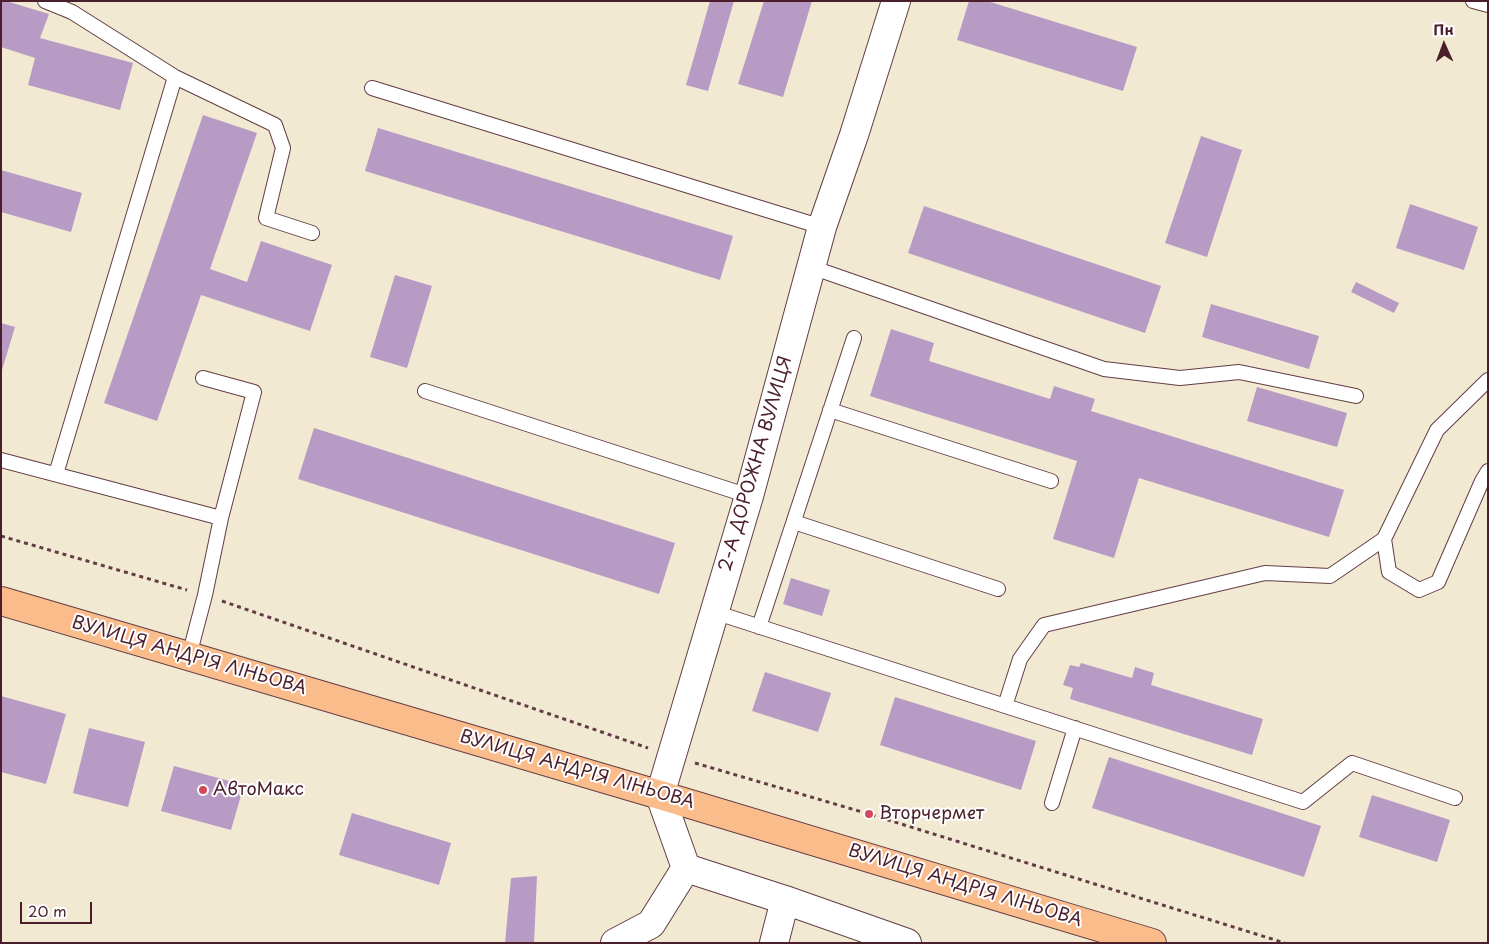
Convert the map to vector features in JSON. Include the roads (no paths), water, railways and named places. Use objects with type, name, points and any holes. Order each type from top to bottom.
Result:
[{"type":"main road","name":"ВУЛИЦЯ АНДРІЯ ЛІНЬОВА","points":[[1,601],[660,795],[1152,943]]},
{"type":"street","name":"2-А ДОРОЖНА ВУЛИЦЯ","points":[[660,795],[749,496],[822,227],[854,135],[896,1]]},
{"type":"street","points":[[660,795],[686,868]]},
{"type":"street","points":[[686,868],[908,943]]},
{"type":"street","points":[[615,943],[651,924],[686,868]]},
{"type":"street","points":[[774,943],[785,900]]},
{"type":"lane","points":[[45,1],[72,12],[175,77],[275,125],[283,148],[266,218],[312,233]]},
{"type":"lane","points":[[1473,1],[1488,6]]},
{"type":"lane","points":[[56,474],[175,77]]},
{"type":"lane","points":[[372,88],[822,227]]},
{"type":"lane","points":[[811,267],[1104,370],[1180,378],[1238,372],[1356,396]]},
{"type":"lane","points":[[759,627],[854,338]]},
{"type":"lane","points":[[189,656],[206,596],[221,518],[254,392],[203,378]]},
{"type":"lane","points":[[1005,706],[1020,659],[1044,625],[1266,573],[1330,576],[1384,539],[1437,430],[1488,380]]},
{"type":"lane","points":[[425,391],[749,496]]},
{"type":"lane","points":[[830,410],[1050,482]]},
{"type":"lane","points":[[1,460],[221,518]]},
{"type":"lane","points":[[1384,539],[1389,572],[1419,590],[1438,582],[1488,471]]},
{"type":"lane","points":[[794,522],[998,589]]},
{"type":"lane","points":[[714,612],[1303,802],[1352,763],[1455,798]]},
{"type":"lane","points":[[1052,803],[1075,728]]},
{"type":"place","name":"АвтоМакс","points":[[203,790]]},
{"type":"place","name":"Вторчермет","points":[[869,814]]}]
